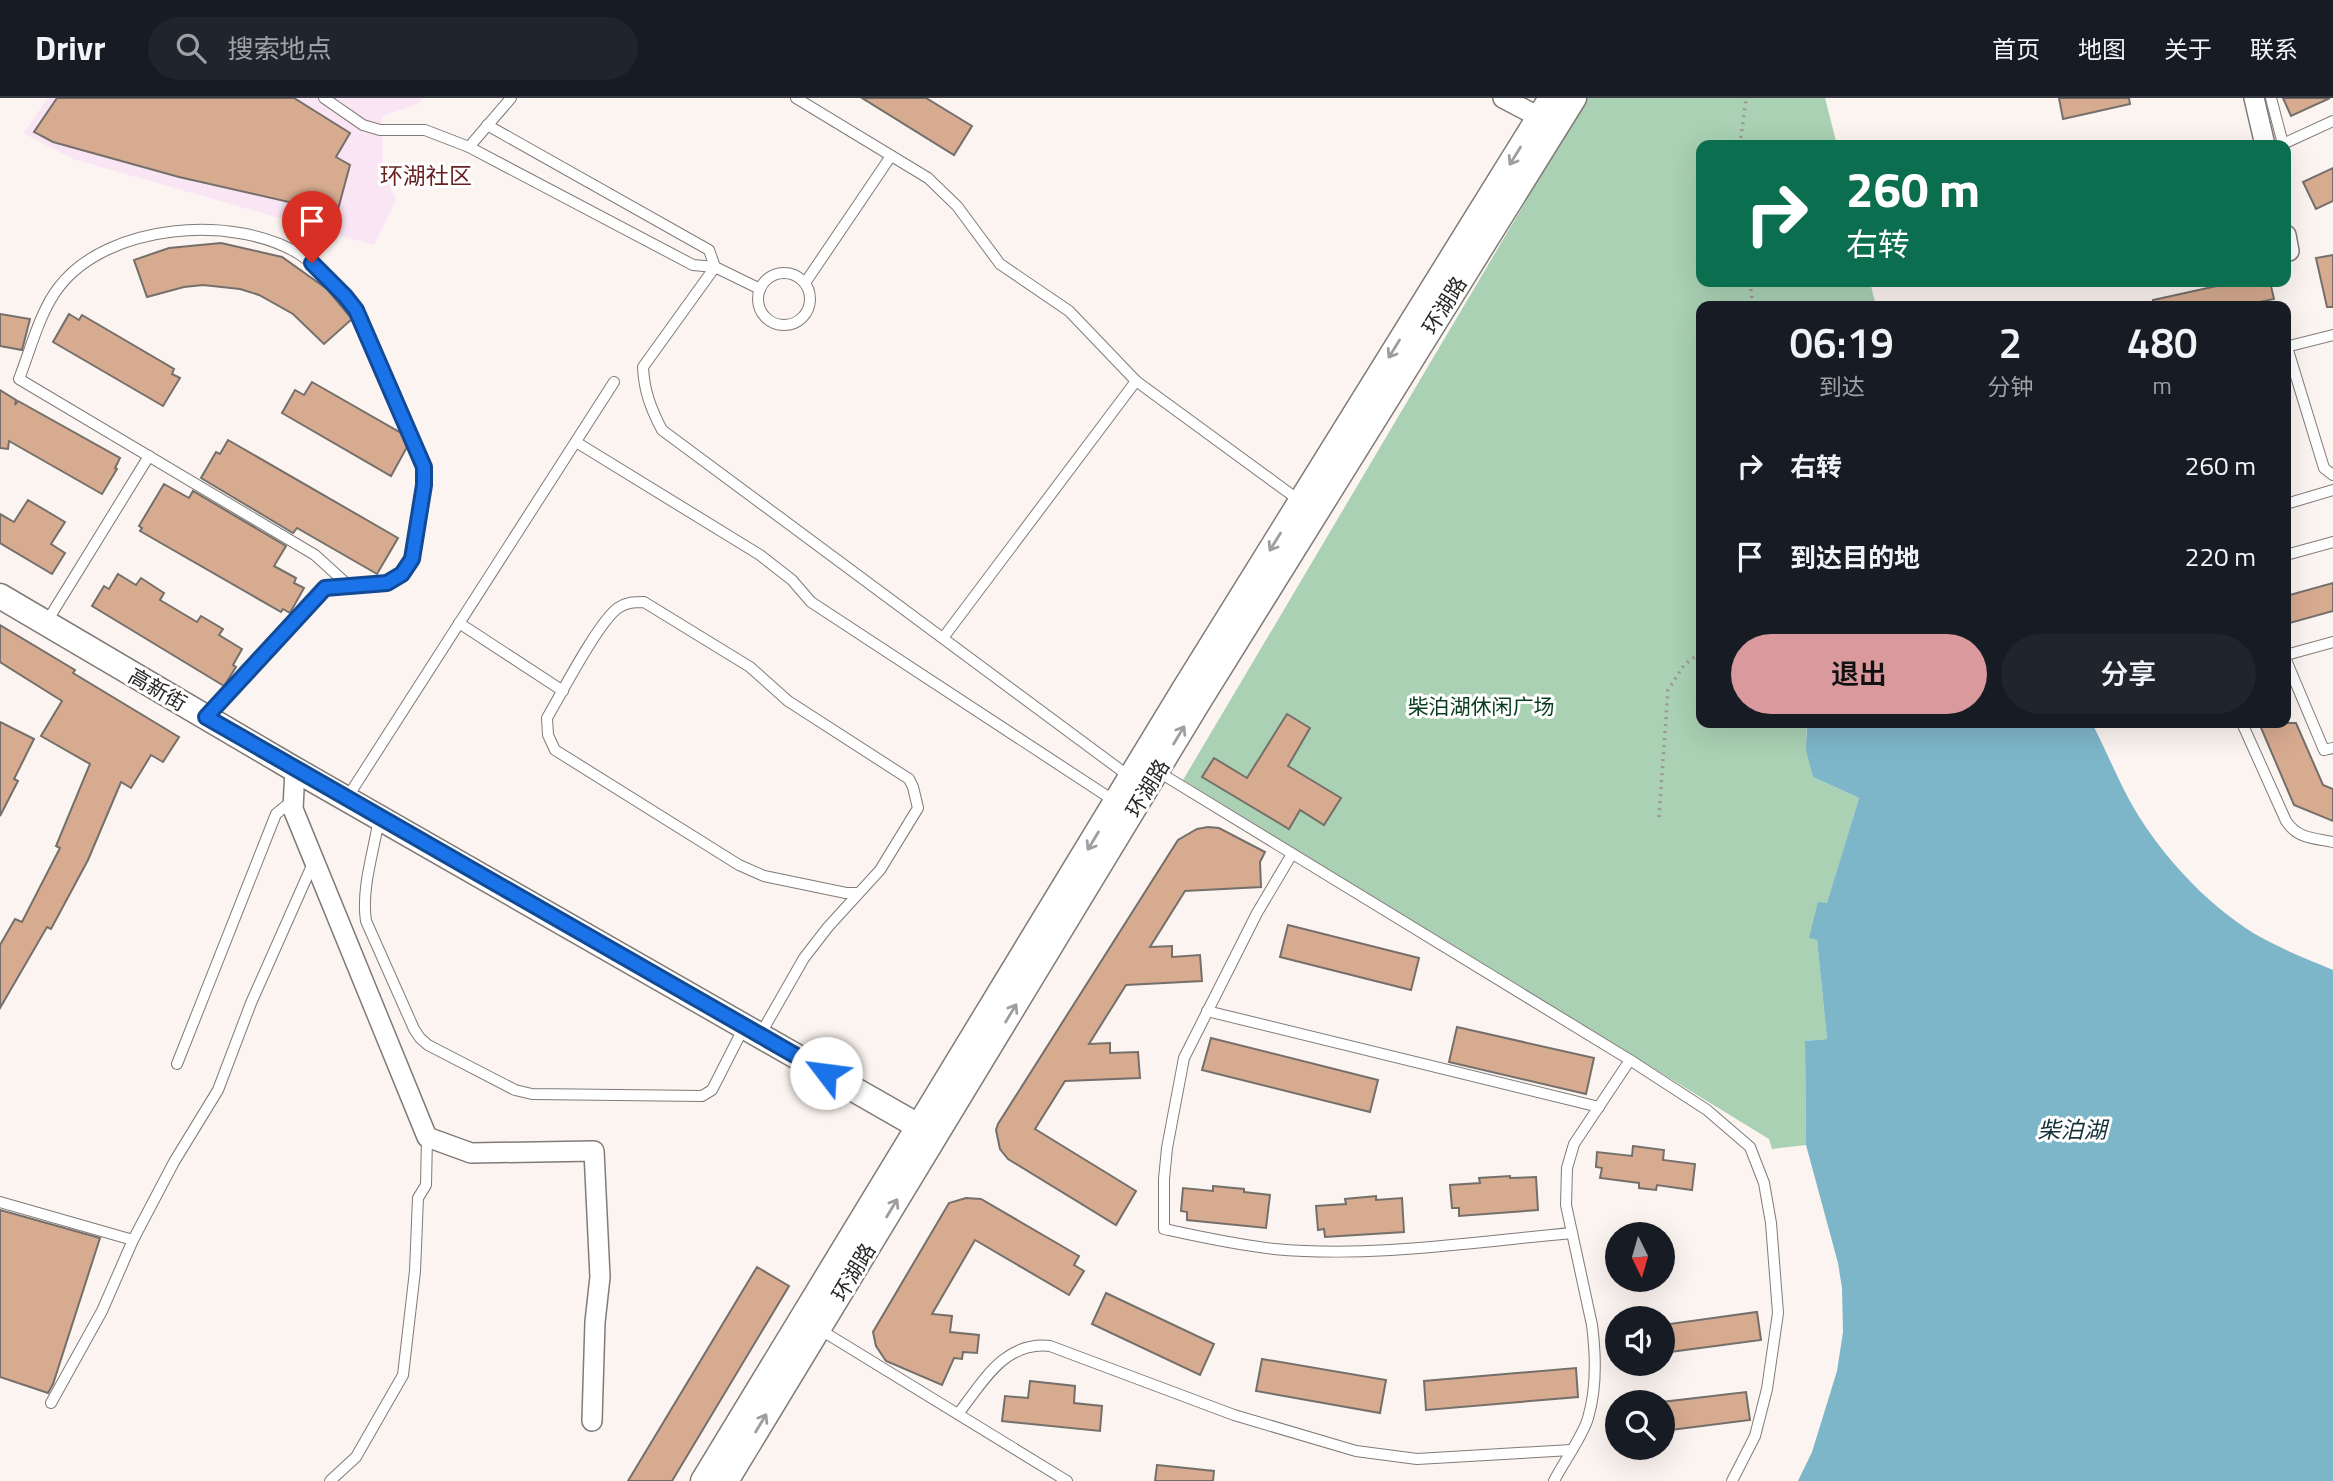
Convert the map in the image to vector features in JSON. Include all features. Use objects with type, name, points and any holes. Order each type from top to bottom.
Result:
[{"type":"street","points":[[1503,98],[1545,108]]},
{"type":"street","name":"环湖路","points":[[703,1481],[928,1131],[1145,779],[1574,98]]},
{"type":"street","points":[[2254,98],[2264,140]]},
{"type":"street","name":"环湖路","points":[[726,1481],[819,1328],[1116,802],[1145,779],[1300,501],[1545,108]]},
{"type":"street","name":"高新街","points":[[0,596],[346,799],[928,1131]]},
{"type":"street","points":[[295,769],[293,809],[428,1137],[471,1153],[594,1151],[600,1277],[595,1322],[592,1421]]},
{"type":"lane","points":[[324,98],[363,125],[380,130],[425,130],[469,147],[693,265],[715,267],[760,289]]},
{"type":"lane","points":[[469,147],[510,98]]},
{"type":"lane","points":[[796,98],[928,178],[944,191],[1000,264],[1069,311],[1136,381],[1300,501]]},
{"type":"lane","points":[[2271,98],[2282,140]]},
{"type":"lane","points":[[2291,141],[2333,121]]},
{"type":"lane","points":[[487,125],[709,250],[715,267]]},
{"type":"lane","points":[[804,283],[891,156]]},
{"type":"lane","points":[[206,717],[325,588],[387,583],[402,574],[412,559],[424,485],[424,467],[356,310],[312,263],[297,253],[273,242],[230,232],[187,230],[135,239],[93,257],[78,267],[50,300],[19,379],[314,555],[348,586]]},
{"type":"lane","points":[[715,267],[643,368],[650,408],[662,430],[943,638],[1145,779],[1292,854],[1630,1060],[1707,1110],[1750,1147],[1764,1183],[1772,1236],[1778,1314],[1767,1389],[1755,1436],[1732,1481]]},
{"type":"lane","points":[[777,274],[792,274],[804,283],[810,297],[803,317],[791,324],[777,324],[765,316],[759,304],[760,289],[770,278],[777,274]]},
{"type":"lane","points":[[2291,346],[2333,335]]},
{"type":"lane","points":[[2291,361],[2330,469]]},
{"type":"lane","points":[[943,638],[1136,381]]},
{"type":"lane","points":[[346,799],[614,382]]},
{"type":"lane","points":[[576,442],[760,555],[792,580],[811,602],[1116,802]]},
{"type":"lane","points":[[46,623],[149,456]]},
{"type":"lane","points":[[2291,503],[2333,491]]},
{"type":"lane","points":[[2291,554],[2333,542]]},
{"type":"lane","points":[[380,818],[367,887],[366,921],[414,1029],[428,1045],[515,1090],[532,1094],[702,1096],[712,1090],[804,958],[880,870],[918,808],[909,779],[788,701],[750,667],[644,602],[631,602],[617,609],[603,625],[563,691],[547,718],[548,735],[555,750],[739,865],[764,876],[846,893],[858,893]]},
{"type":"lane","points":[[459,624],[563,691]]},
{"type":"lane","points":[[2291,653],[2333,642]]},
{"type":"lane","points":[[2291,672],[2324,750],[2333,748]]},
{"type":"lane","points":[[2244,728],[2293,831],[2303,836],[2333,842]]},
{"type":"lane","points":[[177,1064],[276,814],[293,801]]},
{"type":"lane","points":[[1292,854],[1256,913],[1184,1058],[1167,1148],[1164,1229],[1233,1244],[1320,1251],[1407,1249],[1572,1233]]},
{"type":"lane","points":[[51,1403],[102,1311],[133,1240],[174,1162],[218,1090],[251,1003],[314,860]]},
{"type":"lane","points":[[1207,1011],[1599,1107]]},
{"type":"lane","points":[[1554,1481],[1588,1420],[1595,1384],[1592,1325],[1566,1205],[1567,1168],[1574,1144],[1630,1060]]},
{"type":"lane","points":[[330,1481],[356,1457],[402,1375],[415,1271],[418,1198],[426,1185],[428,1137]]},
{"type":"lane","points":[[0,1202],[133,1240]]},
{"type":"lane","points":[[819,1328],[1068,1481]]},
{"type":"lane","points":[[958,1414],[1000,1360],[1021,1348],[1040,1345],[1049,1346],[1234,1415],[1356,1451],[1427,1459],[1571,1450]]},
{"type":"path","points":[[1741,140],[1746,98]]},
{"type":"path","points":[[1659,817],[1668,690],[1684,665],[1696,656]]},
{"type":"shaded area","points":[[48,98],[422,98],[419,104],[382,116],[383,168],[396,200],[374,245],[73,159],[23,133]]},
{"type":"green space","name":"柴泊湖休闲广场","points":[[1587,98],[1825,98],[1836,140],[1696,140],[1696,287],[1871,287],[1875,301],[1696,301],[1696,728],[1807,728],[1813,777],[1859,798],[1827,904],[1810,938],[1817,940],[1827,1039],[1805,1041],[1806,1145],[1772,1149],[1769,1139],[1183,780]]},
{"type":"water","name":"柴泊湖","points":[[1807,728],[2094,728],[2135,810],[2160,847],[2192,883],[2245,928],[2333,970],[2333,1481],[1798,1481],[1812,1452],[1837,1371],[1843,1332],[1842,1288],[1838,1263],[1806,1145],[1805,1041],[1827,1039],[1817,940],[1809,938],[1818,902],[1827,903],[1859,798],[1813,777],[1806,750]]},
{"type":"building","points":[[57,98],[294,98],[350,133],[336,157],[350,165],[337,213],[179,177],[53,142],[34,132]]},
{"type":"building","points":[[862,98],[926,98],[972,126],[954,155]]},
{"type":"building","points":[[2059,98],[2129,98],[2130,104],[2063,119]]},
{"type":"building","points":[[2283,98],[2330,98],[2291,116]]},
{"type":"building","points":[[2333,168],[2333,201],[2316,209],[2303,182]]},
{"type":"building","points":[[221,243],[282,257],[327,289],[352,319],[324,344],[293,314],[259,295],[240,289],[203,285],[147,297],[134,260],[169,248]]},
{"type":"building","points":[[2333,255],[2333,307],[2327,307],[2316,258]]},
{"type":"building","points":[[2212,287],[2271,287],[2274,299],[2264,301],[2153,300]]},
{"type":"building","points":[[0,314],[30,319],[22,350],[0,346]]},
{"type":"building","points":[[69,314],[79,320],[82,315],[174,369],[172,374],[180,378],[163,406],[53,342]]},
{"type":"building","points":[[312,382],[401,433],[407,447],[391,476],[282,413],[295,390],[304,395]]},
{"type":"building","points":[[0,390],[16,400],[15,405],[18,401],[120,458],[115,468],[117,469],[102,494],[9,441],[8,449],[0,448]]},
{"type":"building","points":[[228,440],[398,538],[377,574],[297,528],[293,533],[201,478],[216,452],[220,454]]},
{"type":"building","points":[[164,484],[189,498],[193,491],[286,546],[274,566],[296,578],[294,583],[304,588],[290,613],[283,609],[281,612],[140,531],[142,528],[139,526]]},
{"type":"building","points":[[28,500],[65,522],[51,544],[65,553],[52,574],[0,543],[0,514],[14,522]]},
{"type":"building","points":[[118,574],[136,585],[141,578],[164,593],[160,600],[197,622],[201,616],[223,629],[219,635],[242,649],[233,665],[236,667],[224,686],[92,606],[104,586],[109,589]]},
{"type":"building","points":[[2333,583],[2333,611],[2291,623],[2291,595]]},
{"type":"building","points":[[0,625],[179,737],[163,762],[151,755],[131,788],[121,782],[88,860],[51,929],[47,927],[0,1008],[0,945],[15,919],[22,922],[60,848],[56,846],[90,764],[41,736],[62,701],[0,662]]},
{"type":"building","points":[[1287,714],[1310,728],[1288,766],[1341,798],[1324,825],[1300,810],[1289,829],[1202,777],[1214,758],[1247,778]]},
{"type":"building","points":[[0,722],[34,739],[14,779],[18,781],[0,816]]},
{"type":"building","points":[[2291,723],[2296,723],[2323,785],[2333,789],[2333,821],[2294,805],[2261,728],[2291,728]]},
{"type":"building","points":[[1219,828],[1265,852],[1260,862],[1261,887],[1185,891],[1150,947],[1172,946],[1172,957],[1200,955],[1202,981],[1126,985],[1089,1044],[1110,1043],[1110,1053],[1138,1052],[1140,1078],[1065,1081],[1035,1129],[1136,1191],[1116,1225],[1008,1159],[1000,1149],[996,1130],[1178,840],[1197,829]]},
{"type":"building","points":[[1288,925],[1419,958],[1411,990],[1280,957]]},
{"type":"building","points":[[1457,1027],[1594,1058],[1586,1094],[1449,1062]]},
{"type":"building","points":[[1211,1038],[1378,1080],[1370,1112],[1202,1070]]},
{"type":"building","points":[[1633,1146],[1664,1150],[1663,1160],[1695,1164],[1692,1190],[1657,1185],[1656,1190],[1639,1188],[1639,1183],[1600,1178],[1602,1168],[1596,1167],[1597,1152],[1632,1156]]},
{"type":"building","points":[[1536,1177],[1538,1210],[1459,1216],[1459,1208],[1452,1208],[1450,1185],[1480,1183],[1479,1178]]},
{"type":"building","points":[[1213,1186],[1270,1195],[1266,1228],[1187,1220],[1187,1212],[1181,1211],[1183,1188],[1213,1191]]},
{"type":"building","points":[[1376,1196],[1376,1200],[1402,1198],[1404,1232],[1325,1237],[1324,1229],[1318,1230],[1316,1206],[1346,1204],[1345,1199]]},
{"type":"building","points":[[966,1198],[981,1199],[1079,1256],[1074,1265],[1084,1271],[1069,1295],[975,1240],[932,1314],[952,1316],[950,1332],[979,1335],[977,1353],[963,1352],[962,1359],[954,1358],[942,1385],[886,1361],[876,1346],[873,1332],[949,1203]]},
{"type":"building","points":[[0,1210],[100,1238],[48,1393],[0,1377]]},
{"type":"building","points":[[757,1267],[789,1286],[672,1481],[628,1481]]},
{"type":"building","points":[[1106,1293],[1214,1344],[1200,1375],[1092,1324]]},
{"type":"building","points":[[1757,1312],[1761,1340],[1675,1351],[1675,1323]]},
{"type":"building","points":[[1262,1359],[1386,1380],[1380,1413],[1256,1391]]},
{"type":"building","points":[[1576,1368],[1578,1397],[1426,1410],[1424,1381]]},
{"type":"building","points":[[1030,1381],[1075,1386],[1074,1403],[1102,1406],[1100,1431],[1002,1421],[1005,1396],[1028,1398]]},
{"type":"building","points":[[1746,1392],[1750,1420],[1675,1429],[1675,1400]]},
{"type":"building","points":[[1157,1465],[1214,1471],[1213,1481],[1155,1481]]},
{"type":"district","name":"环湖社区","points":[[426,175]]},
{"type":"route","points":[[312,263],[356,310],[424,467],[424,485],[412,559],[402,574],[387,583],[325,588],[206,717],[826,1073]]}]
